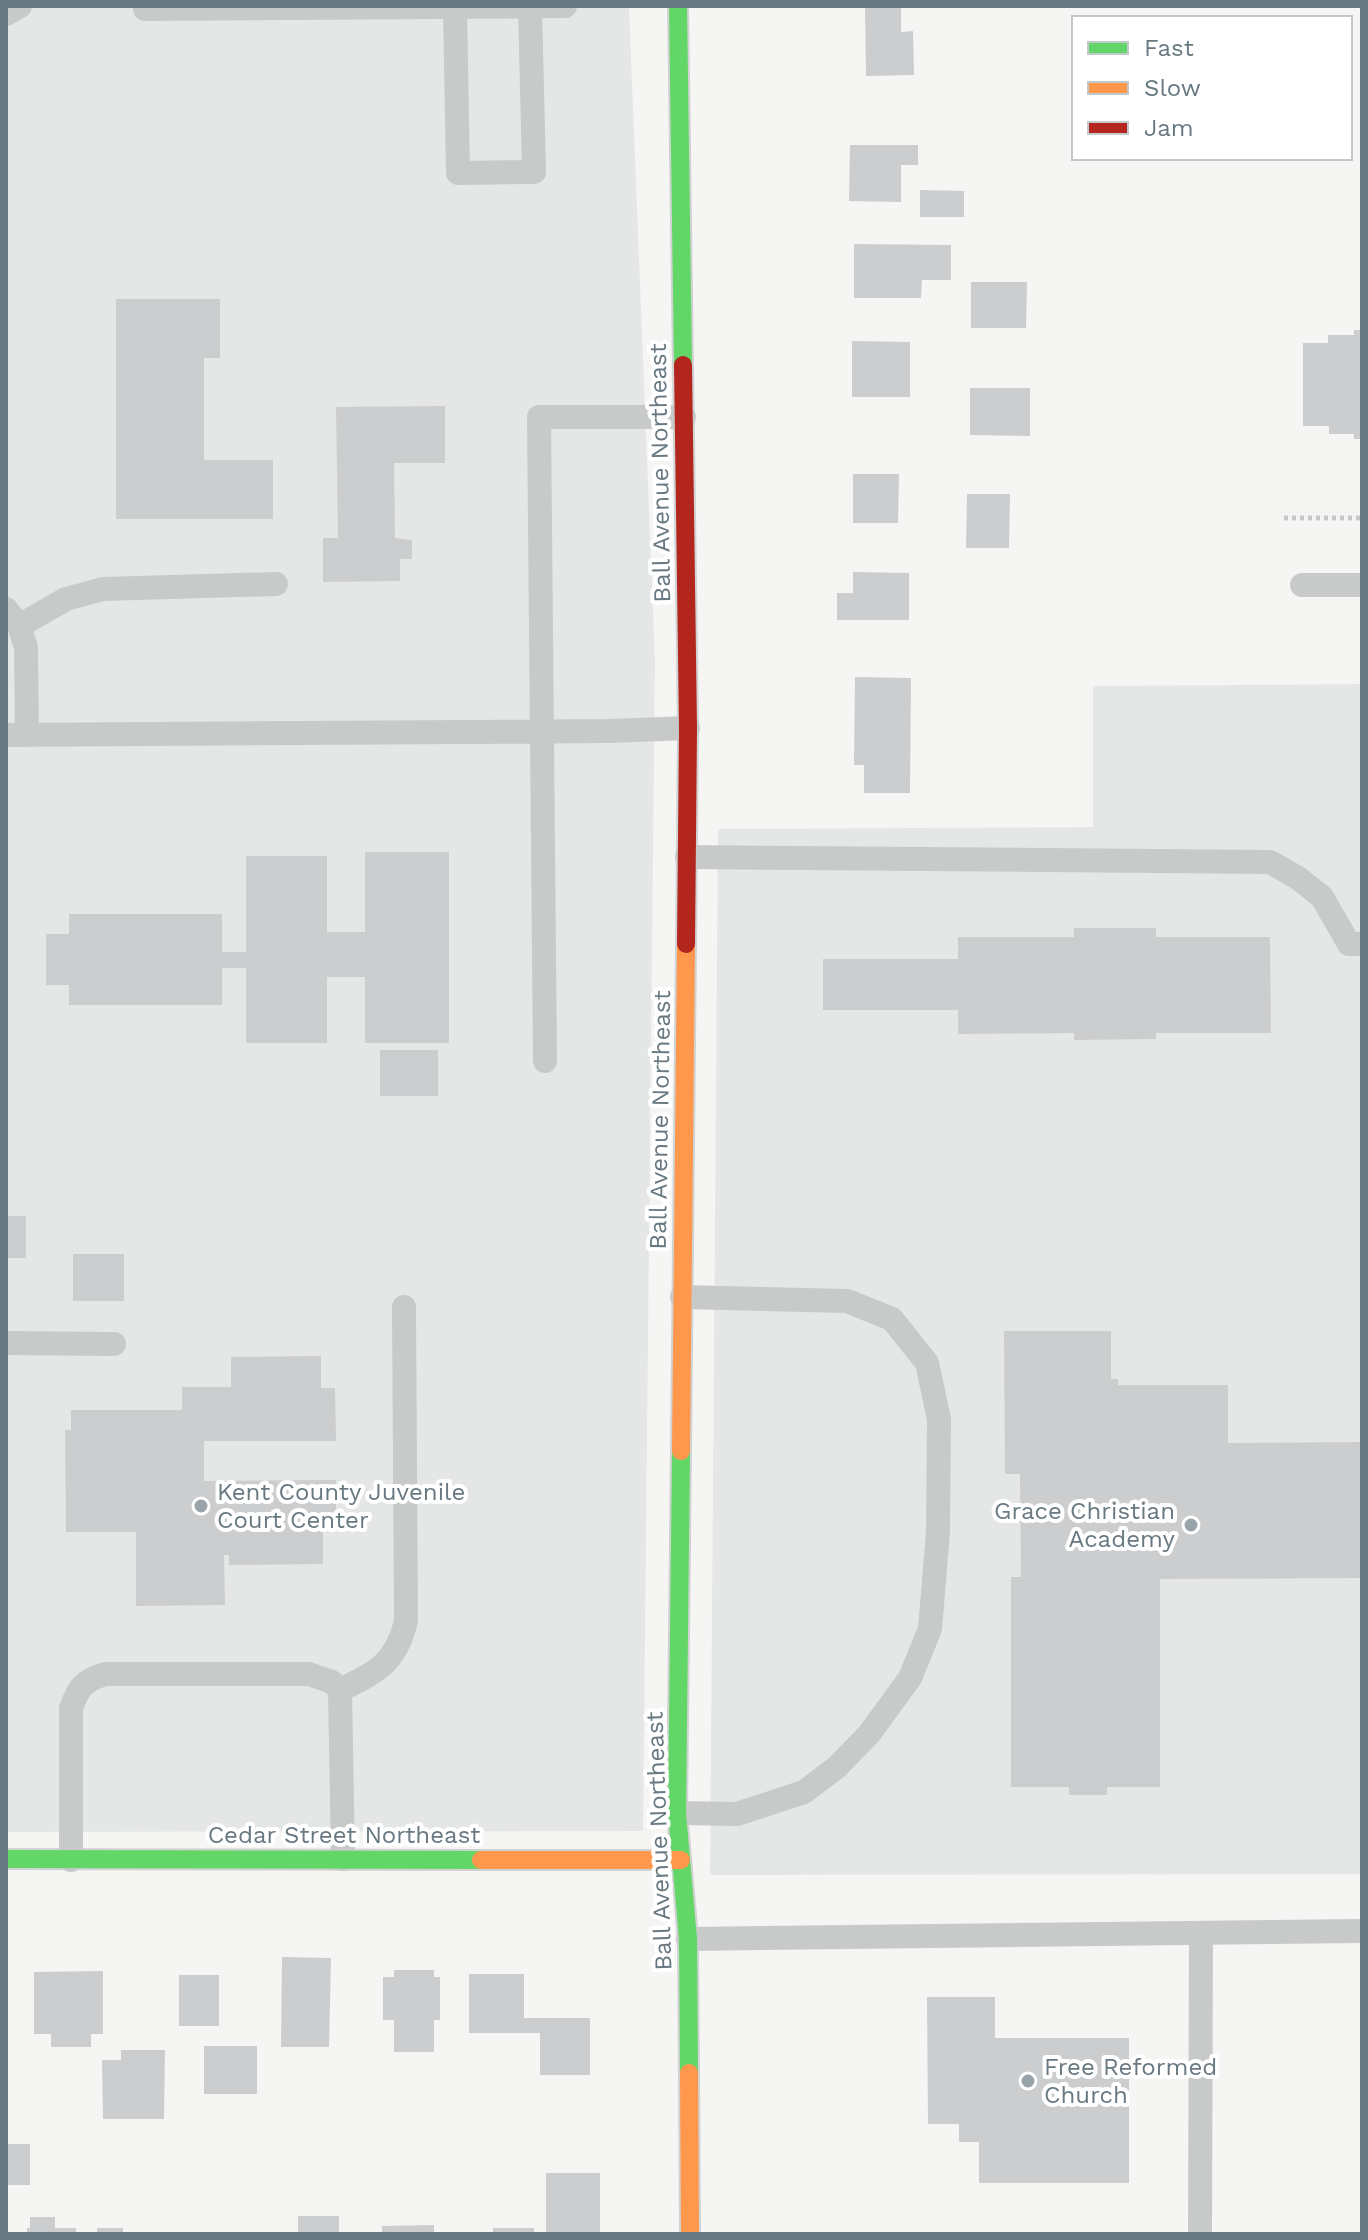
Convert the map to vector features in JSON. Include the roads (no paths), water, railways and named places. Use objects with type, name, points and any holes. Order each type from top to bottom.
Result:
[{"type":"street","name":"Ball Avenue Northeast","points":[[678,6],[688,728],[677,1813],[688,1939],[690,2234]]},
{"type":"street","name":"Cedar Street Northeast","points":[[6,1859],[681,1860]]},
{"type":"lane","points":[[6,14],[20,6]]},
{"type":"lane","points":[[145,6],[145,9],[565,6]]},
{"type":"lane","points":[[455,7],[458,173],[534,172],[530,6]]},
{"type":"lane","points":[[545,1061],[539,417],[684,417]]},
{"type":"lane","points":[[276,584],[103,589],[12,618],[26,647],[16,735],[541,732],[688,728]]},
{"type":"lane","points":[[1302,585],[1362,585]]},
{"type":"lane","points":[[687,857],[1270,862],[1322,897],[1349,944],[1362,944]]},
{"type":"lane","points":[[677,1813],[737,1814],[804,1792],[837,1767],[869,1734],[910,1678],[930,1629],[939,1489],[939,1419],[927,1363],[892,1319],[847,1301],[682,1297]]},
{"type":"lane","points":[[340,1690],[384,1666],[400,1644],[406,1621],[404,1307]]},
{"type":"lane","points":[[6,1343],[114,1344]]},
{"type":"lane","points":[[71,1860],[71,1708],[80,1687],[90,1679],[105,1674],[309,1674],[332,1682],[340,1690],[343,1859]]},
{"type":"lane","points":[[688,1939],[1362,1931]]},
{"type":"lane","points":[[1200,2234],[1201,1933]]},
{"type":"place","name":"Kent County Juvenile Court Center","points":[[201,1506]]},
{"type":"place","name":"Grace Christian Academy","points":[[1191,1525]]},
{"type":"place","name":"Free Reformed Church","points":[[1028,2081]]}]
